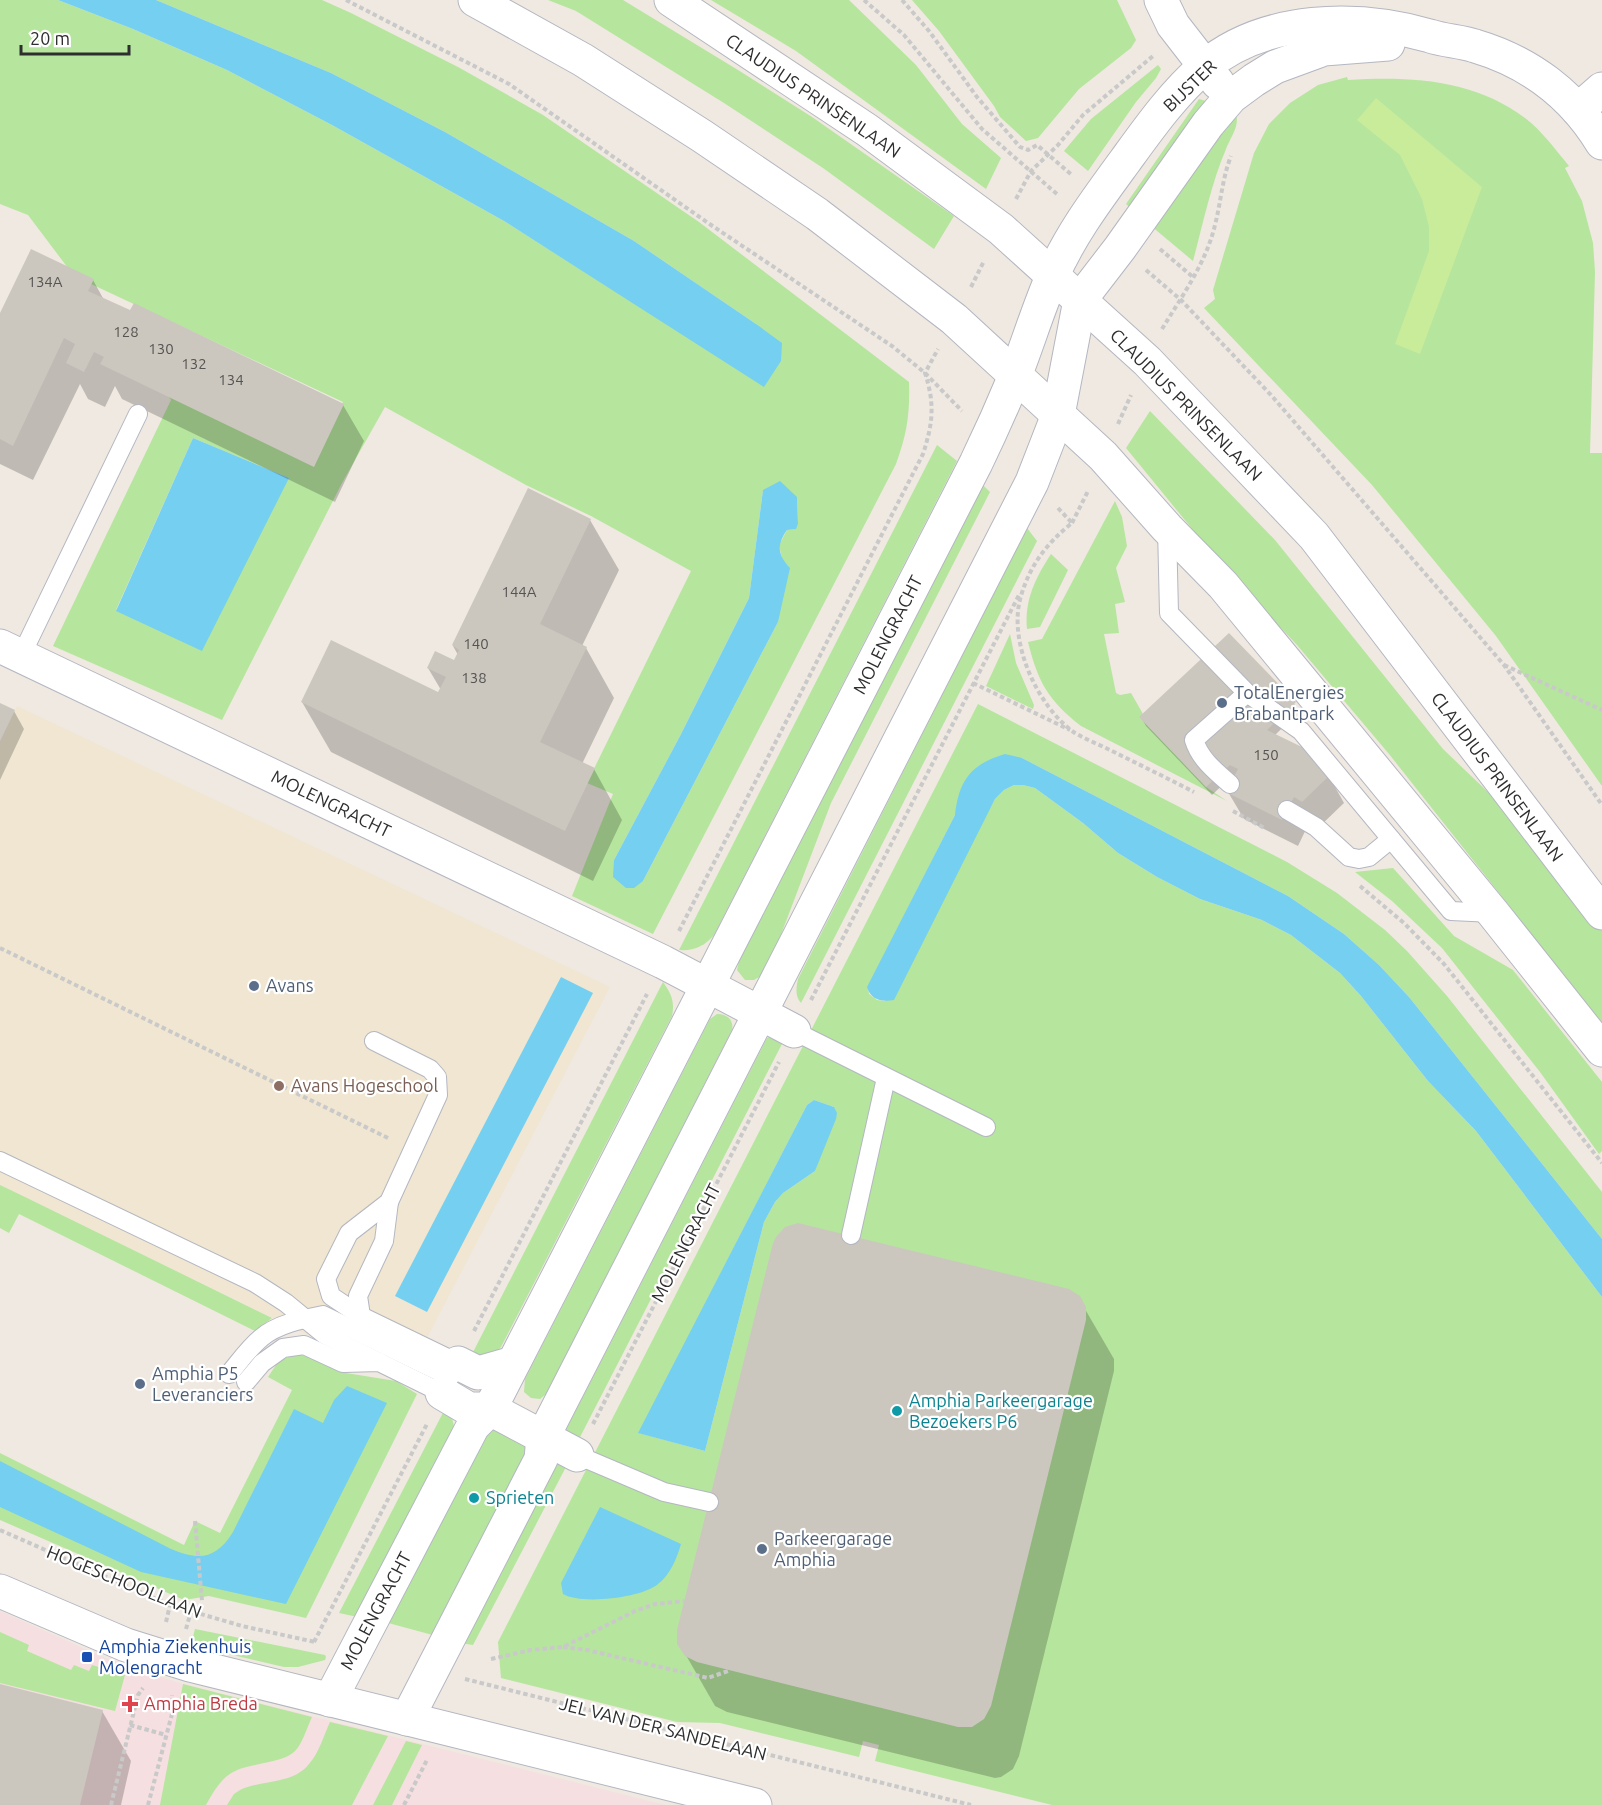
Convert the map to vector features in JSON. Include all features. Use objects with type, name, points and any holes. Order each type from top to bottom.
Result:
[{"type":"street","points":[[475,0],[583,60],[702,136],[817,214],[954,319],[1103,456],[1222,585],[1493,913],[1602,1050]]},
{"type":"street","name":"CLAUDIUS PRINSENLAAN","points":[[671,0],[867,130],[1001,229],[1147,361],[1314,537],[1602,913]]},
{"type":"street","points":[[1161,0],[1180,36],[1231,97]]},
{"type":"street","name":"BIJSTER","points":[[1052,276],[1084,218],[1174,96],[1204,67],[1231,50],[1264,35],[1300,25],[1339,24],[1405,29],[1476,46],[1518,63],[1554,86],[1578,110],[1602,143]]},
{"type":"street","name":"BIJSTER","points":[[1080,300],[1136,245],[1208,124],[1231,97],[1275,67],[1324,49],[1441,39]]},
{"type":"street","points":[[1578,110],[1602,89]]},
{"type":"street","name":"MOLENGRACHT","points":[[330,1700],[355,1652],[464,1396],[513,1363],[976,463],[1015,375],[1052,276]]},
{"type":"street","points":[[407,1719],[541,1459],[543,1437],[1032,482],[1058,415],[1080,300]]},
{"type":"street","name":"MOLENGRACHT","points":[[10,651],[663,962],[794,1031]]},
{"type":"street","points":[[513,1363],[478,1373],[464,1396],[578,1455]]},
{"type":"street","points":[[0,1591],[126,1645],[190,1665],[755,1805]]},
{"type":"lane","points":[[10,651],[138,414]]},
{"type":"lane","points":[[1167,528],[1169,613],[1247,693],[1301,730],[1451,912],[1493,913]]},
{"type":"lane","points":[[1230,784],[1206,762],[1197,750],[1194,740],[1247,693]]},
{"type":"lane","points":[[1287,810],[1316,827],[1349,857],[1359,859],[1369,857],[1391,839]]},
{"type":"lane","name":"MOLENGRACHT","points":[[794,1031],[986,1127]]},
{"type":"lane","points":[[361,1316],[358,1296],[384,1241],[389,1202],[438,1095],[438,1077],[430,1068],[374,1041]]},
{"type":"lane","points":[[851,1235],[886,1078]]},
{"type":"lane","points":[[0,1161],[255,1283],[286,1303],[325,1335],[379,1362],[464,1396]]},
{"type":"lane","points":[[389,1202],[349,1233],[326,1279],[331,1296],[361,1316],[464,1396]]},
{"type":"lane","points":[[229,1374],[262,1336],[276,1328],[305,1318],[324,1316],[464,1396]]},
{"type":"lane","points":[[246,1382],[262,1363],[283,1348],[304,1345],[343,1363],[379,1362]]},
{"type":"lane","points":[[578,1455],[592,1463],[664,1492],[709,1502]]},
{"type":"path","points":[[864,0],[904,34],[982,129],[1084,218]]},
{"type":"path","points":[[902,0],[929,31],[977,97],[1020,147],[1028,150],[1037,145],[1080,182]]},
{"type":"path","points":[[315,1642],[464,1396],[663,962],[923,454],[930,434],[933,414],[931,393],[925,373],[1031,171],[1083,115],[1180,36]]},
{"type":"path","points":[[1072,523],[1162,328],[1194,278],[1215,227],[1225,171],[1234,149]]},
{"type":"path","points":[[1136,245],[1194,278]]},
{"type":"path","points":[[1136,245],[1180,300],[1271,395],[1504,665],[1602,805]]},
{"type":"path","name":"MOLENGRACHT","points":[[578,1455],[1028,578]]},
{"type":"path","points":[[1504,665],[1602,710]]},
{"type":"path","points":[[974,682],[1075,733]]},
{"type":"path","points":[[0,948],[413,1151]]},
{"type":"path","points":[[195,1521],[202,1601]]},
{"type":"path","name":"HOGESCHOOLLAAN","points":[[0,1530],[170,1605],[242,1626],[355,1652]]},
{"type":"path","points":[[562,1647],[635,1611],[655,1604],[684,1601]]},
{"type":"path","points":[[491,1659],[521,1652],[562,1647],[588,1650],[708,1678],[728,1671]]},
{"type":"path","points":[[471,1681],[473,1669]]},
{"type":"path","name":"JEL VAN DER SANDELAAN","points":[[432,1671],[971,1805]]},
{"type":"path","points":[[148,1805],[172,1714],[172,1691]]},
{"type":"path","points":[[111,1805],[138,1695]]},
{"type":"path","points":[[130,1725],[166,1735]]},
{"type":"path","points":[[404,1805],[428,1757]]},
{"type":"shaded area","name":"Avans Hogeschool","points":[[17,706],[610,987],[404,1382],[0,1185],[0,742]]},
{"type":"shaded area","name":"Amphia Breda","points":[[0,1611],[119,1664],[183,1684],[665,1805],[0,1805]]},
{"type":"green space","points":[[0,0],[58,0],[133,29],[227,70],[332,125],[504,221],[765,386],[756,324],[634,241],[445,132],[331,73],[156,0],[322,0],[458,67],[543,115],[699,222],[909,382],[907,424],[896,464],[653,934],[572,896],[613,794],[587,783],[691,571],[591,516],[526,485],[385,407],[342,483],[222,720],[53,646],[171,400],[168,395],[314,465],[343,402],[74,276],[28,215],[0,204]],"holes":[[[193,438],[289,478],[116,610]],[[763,490],[797,497],[798,524],[795,529],[787,530],[779,545],[782,559],[778,622],[643,881],[614,860],[680,736],[749,598]]]},
{"type":"green space","points":[[548,0],[623,0],[812,117],[954,216],[934,249],[823,168],[724,103],[576,11]]},
{"type":"green space","points":[[711,0],[849,0],[916,65],[962,124],[1001,158],[986,189],[796,51]]},
{"type":"green space","points":[[912,0],[1117,0],[1136,40],[1131,48],[1079,89],[1038,138],[1026,141],[1000,117],[939,31]]},
{"type":"green space","points":[[1158,65],[1161,69],[1156,78],[1136,102],[1088,171],[1064,151],[1091,119]]},
{"type":"green space","points":[[1347,77],[1348,80],[1394,79],[1440,83],[1484,95],[1505,105],[1537,129],[1569,166],[1565,168],[1582,201],[1593,243],[1595,272],[1590,453],[1602,453],[1602,786],[1496,636],[1372,485],[1204,308],[1215,299],[1213,290],[1254,153],[1269,124],[1290,103],[1318,85]]},
{"type":"green space","points":[[1376,98],[1482,187],[1420,354],[1395,344],[1429,251],[1429,227],[1422,199],[1400,155],[1357,120]]},
{"type":"green space","points":[[1199,99],[1206,101],[1134,211],[1126,204]]},
{"type":"green space","points":[[1236,114],[1236,127],[1216,176],[1193,261],[1150,225]]},
{"type":"green space","points":[[1150,411],[1275,540],[1443,749],[1539,841],[1602,919],[1602,1023],[1389,754],[1297,645],[1220,563],[1126,448]]},
{"type":"green space","points":[[937,445],[957,461],[714,935],[699,947],[679,950]]},
{"type":"green space","points":[[983,485],[990,492],[831,803],[777,945],[761,976],[754,980],[745,980],[737,970],[739,961]]},
{"type":"green space","points":[[1115,501],[1122,517],[1127,546],[1116,568],[1125,602],[1115,604],[1119,633],[1104,634],[1116,693],[1120,695],[1131,693],[1143,714],[1140,717],[1206,787],[1227,801],[1081,726],[1052,699],[1040,679],[1028,642],[1042,639]]},
{"type":"green space","points":[[1027,528],[1037,541],[801,1003],[796,992],[798,979]]},
{"type":"green space","points":[[1051,554],[1068,570],[1040,627],[1027,629],[1027,608],[1032,589]]},
{"type":"green space","points":[[1010,634],[1016,663],[1034,705],[1033,709],[986,686]]},
{"type":"green space","points":[[978,704],[1287,862],[1337,893],[1385,930],[1447,996],[1602,1192],[1602,1239],[1409,997],[1379,965],[1344,934],[1288,896],[1022,758],[955,815],[868,987],[869,994],[877,1000],[885,1001],[995,799],[1004,790],[1014,785],[1023,785],[1035,788],[1083,823],[1118,853],[1157,877],[1200,899],[1262,920],[1291,935],[1340,973],[1361,996],[1428,1081],[1476,1131],[1602,1297],[1602,1805],[1052,1805],[875,1761],[879,1745],[863,1741],[859,1757],[720,1723],[677,1722],[501,1678],[498,1642]],"holes":[[[814,1100],[834,1107],[815,1171],[783,1193],[764,1222],[705,1451],[639,1433],[807,1105]]]},
{"type":"green space","points":[[1393,868],[1454,936],[1513,970],[1602,1082],[1602,1151],[1599,1154],[1540,1072],[1442,948],[1392,901],[1355,872]]},
{"type":"green space","points":[[663,982],[672,998],[672,1016],[501,1347],[492,1357],[470,1358]]},
{"type":"green space","points":[[717,1014],[729,1018],[732,1030],[546,1394],[540,1399],[531,1398],[524,1392],[525,1379],[710,1019]]},
{"type":"green space","points":[[767,1038],[783,1042],[578,1441],[566,1433],[566,1430]]},
{"type":"green space","points":[[0,1185],[272,1318],[255,1331],[19,1214],[9,1233],[0,1228]]},
{"type":"green space","points":[[295,1354],[312,1357],[346,1373],[396,1381],[417,1394],[306,1618],[209,1596],[184,1600],[0,1520],[0,1453],[184,1545],[195,1521],[220,1533],[292,1390],[268,1377],[278,1362]]},
{"type":"green space","points":[[446,1407],[451,1413],[455,1431],[362,1618],[339,1613]]},
{"type":"green space","points":[[492,1428],[529,1447],[440,1637],[381,1621],[476,1437]]},
{"type":"green space","points":[[555,1463],[567,1465],[473,1645],[459,1643]]},
{"type":"green space","points":[[195,1629],[326,1657],[325,1660],[298,1667],[284,1667],[191,1645]]},
{"type":"green space","points":[[0,1632],[29,1645],[27,1651],[71,1670],[74,1665],[89,1671],[92,1665],[125,1675],[115,1711],[0,1683]]},
{"type":"green space","points":[[183,1684],[312,1717],[298,1748],[293,1753],[282,1759],[233,1772],[220,1783],[206,1805],[160,1805]]},
{"type":"green space","points":[[330,1722],[388,1736],[352,1805],[227,1805],[234,1794],[240,1790],[286,1778],[303,1770],[316,1755]]},
{"type":"green space","points":[[406,1741],[422,1745],[392,1805],[373,1805]]},
{"type":"water","points":[[58,0],[156,0],[331,73],[445,132],[634,241],[782,343],[781,361],[764,387],[504,221],[332,125],[227,70],[133,29]]},
{"type":"water","points":[[193,438],[289,478],[202,651],[116,611]]},
{"type":"water","points":[[780,481],[797,497],[798,524],[796,529],[787,530],[781,541],[781,554],[790,568],[778,622],[643,881],[634,888],[626,888],[613,877],[614,860],[680,736],[749,598],[763,490]]},
{"type":"water","points":[[1005,754],[1022,758],[1288,896],[1344,934],[1379,965],[1409,997],[1602,1239],[1602,1297],[1476,1131],[1428,1081],[1340,973],[1291,935],[1262,920],[1200,899],[1157,877],[1118,853],[1083,823],[1035,788],[1014,785],[1004,790],[995,799],[894,1000],[885,1001],[871,995],[867,987],[955,815],[964,783],[975,768]]},
{"type":"water","points":[[561,977],[593,993],[427,1312],[395,1296]]},
{"type":"water","points":[[814,1100],[834,1107],[837,1113],[836,1119],[815,1171],[783,1193],[764,1222],[705,1451],[638,1433],[807,1105]]},
{"type":"water","points":[[347,1386],[387,1403],[286,1604],[141,1572],[0,1507],[0,1461],[171,1549],[191,1555],[206,1555],[220,1548],[233,1532],[294,1409],[323,1423],[334,1400]]},
{"type":"water","points":[[600,1507],[681,1544],[672,1566],[658,1584],[639,1593],[611,1598],[583,1599],[563,1594],[561,1583]]},
{"type":"building","points":[[31,249],[94,279],[88,291],[130,310],[134,303],[344,404],[314,467],[100,364],[104,357],[94,352],[84,372],[66,363],[75,344],[64,338],[13,446],[0,439],[0,313]]},
{"type":"building","points":[[528,488],[591,519],[540,624],[587,647],[540,742],[595,768],[565,831],[301,702],[331,640],[438,692],[446,677],[427,668],[435,651],[454,660],[459,650],[452,645]]},
{"type":"building","points":[[1229,633],[1296,702],[1267,730],[1304,748],[1330,775],[1302,802],[1294,797],[1282,820],[1226,792],[1238,769],[1230,765],[1206,787],[1139,717]]},
{"type":"building","points":[[0,703],[15,710],[0,741]]},
{"type":"building","name":"Amphia Parkeergarage Bezoekers P6","points":[[798,1223],[1069,1289],[1080,1296],[1086,1307],[1086,1320],[991,1706],[984,1719],[972,1727],[958,1727],[697,1662],[685,1656],[677,1644],[677,1630],[773,1243],[785,1227]]},
{"type":"building","points":[[0,1684],[103,1710],[80,1805],[0,1805]]},
{"type":"place","name":"TotalEnergies Brabantpark","points":[[1222,703]]},
{"type":"place","name":"Avans","points":[[254,986]]},
{"type":"place","name":"Avans Hogeschool","points":[[279,1086]]},
{"type":"place","name":"Amphia P5 Leveranciers","points":[[140,1384]]},
{"type":"place","name":"Amphia Parkeergarage Bezoekers P6","points":[[897,1411]]},
{"type":"place","name":"Sprieten","points":[[474,1498]]},
{"type":"place","name":"Parkeergarage Amphia","points":[[762,1549]]},
{"type":"place","name":"Amphia Ziekenhuis Molengracht","points":[[87,1657]]},
{"type":"place","name":"Amphia Breda","points":[[130,1704]]}]
